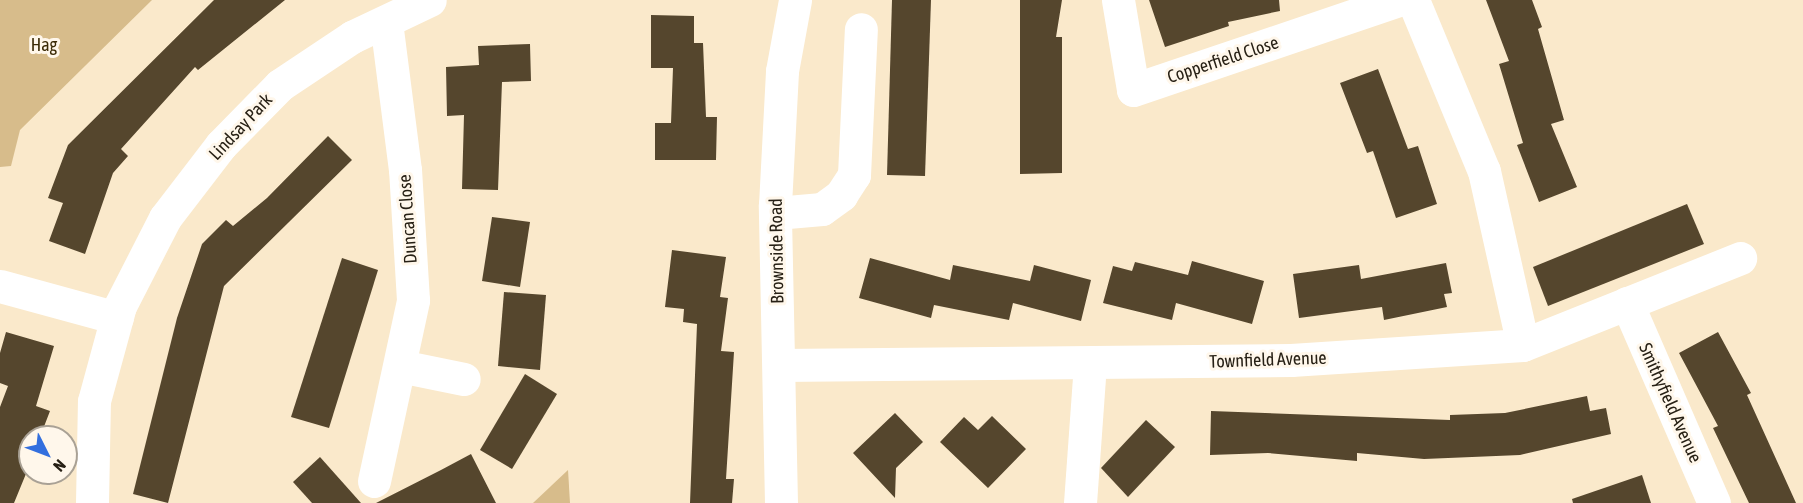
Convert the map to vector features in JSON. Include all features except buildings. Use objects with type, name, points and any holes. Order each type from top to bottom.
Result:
[{"type":"street","name":"Lindsay Park","points":[[92,503],[94,400],[117,318],[165,218],[221,145],[280,86],[386,22],[430,0]]},
{"type":"street","name":"Brownside Road","points":[[781,503],[776,213],[782,71],[795,0]]},
{"type":"street","name":"Copperfield Close","points":[[1118,0],[1133,90],[1399,0]]},
{"type":"street","points":[[1413,0],[1484,171],[1523,345]]},
{"type":"street","name":"Duncan Close","points":[[374,481],[413,300],[405,170],[386,22]]},
{"type":"street","points":[[776,213],[822,209],[841,195],[854,175],[861,29]]},
{"type":"street","name":"Townfield Avenue","points":[[779,365],[1090,364],[1291,360],[1523,345],[1740,258]]},
{"type":"street","points":[[0,286],[117,318]]},
{"type":"street","name":"Smithyfield Avenue","points":[[1627,303],[1714,503]]},
{"type":"street","points":[[1080,503],[1090,364]]},
{"type":"street","points":[[400,366],[464,379]]},
{"type":"green space","name":"Hag","points":[[0,0],[152,0],[20,130],[11,166],[0,167]]},
{"type":"green space","points":[[568,470],[570,503],[533,503]]}]
